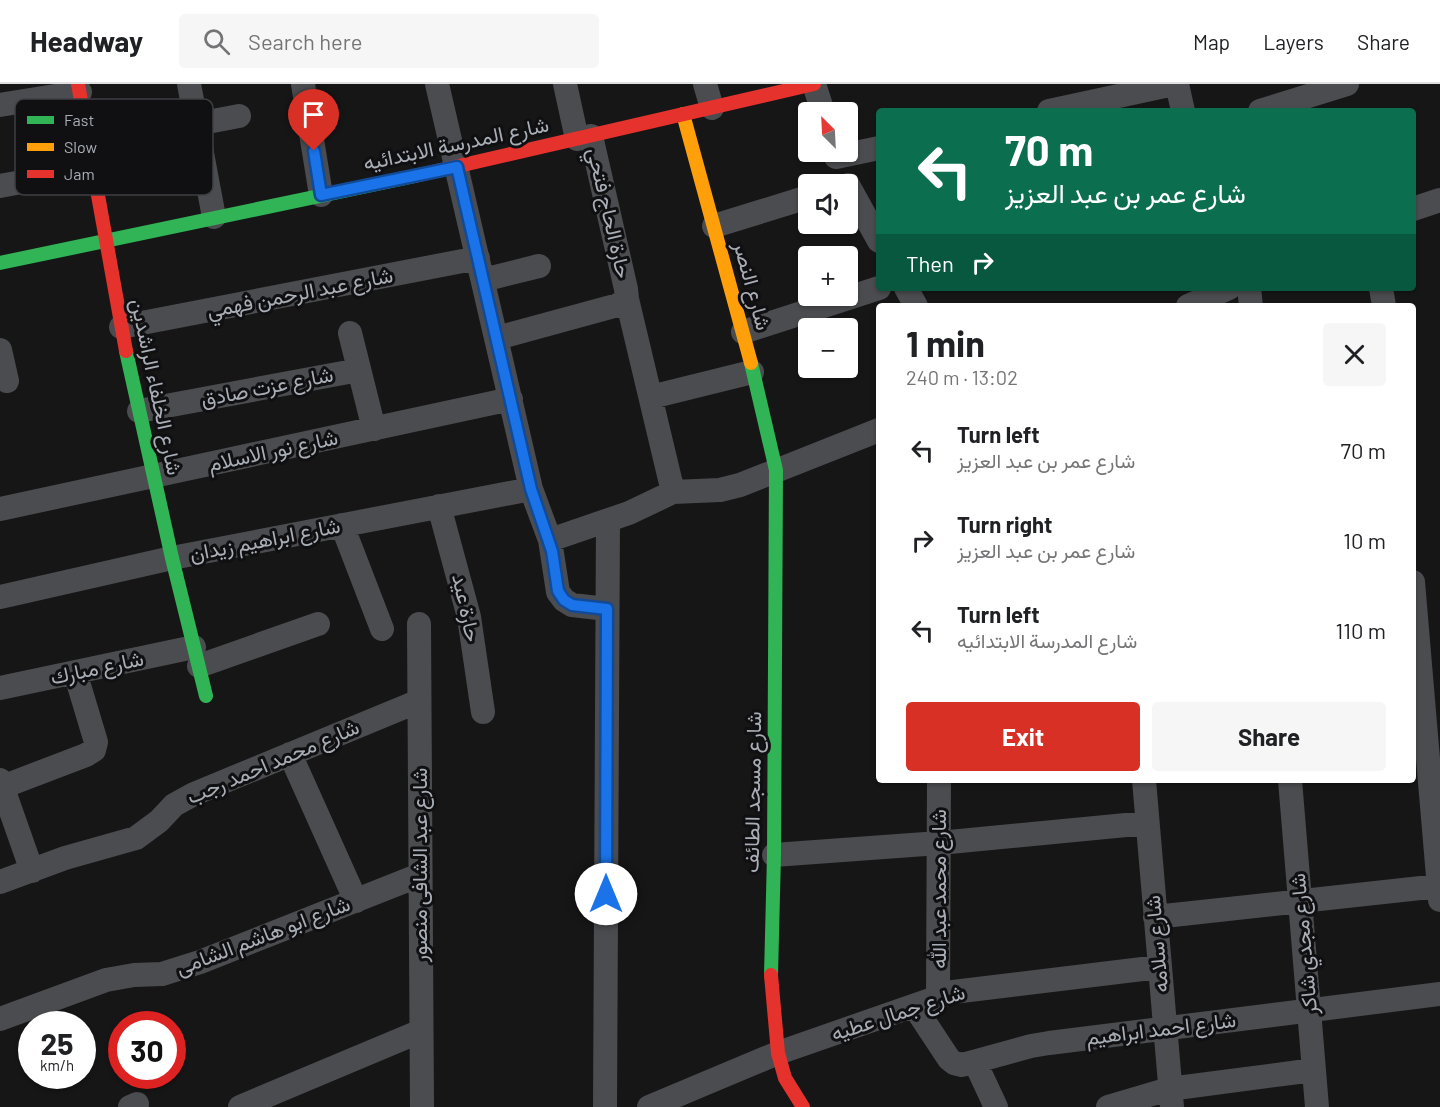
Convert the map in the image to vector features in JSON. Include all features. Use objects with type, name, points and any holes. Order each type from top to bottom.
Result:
[{"type":"street","points":[[189,84],[192,99]]},
{"type":"street","points":[[303,84],[321,195]]},
{"type":"street","points":[[437,84],[531,489],[550,540],[558,591],[564,600],[572,605],[607,609]]},
{"type":"street","name":"حارة الحاج فتحي","points":[[497,338],[618,305],[627,299],[627,289],[584,137],[565,84]]},
{"type":"street","points":[[705,84],[712,108]]},
{"type":"street","points":[[814,84],[820,102]]},
{"type":"street","name":"شارع المدرسة الابتدائيه","points":[[0,263],[457,167],[814,84]]},
{"type":"street","points":[[1063,108],[1176,84],[1182,108]]},
{"type":"street","points":[[1270,108],[1347,84]]},
{"type":"street","points":[[28,99],[79,88]]},
{"type":"street","points":[[0,105],[15,102]]},
{"type":"street","name":"شارع النصر","points":[[683,114],[743,332],[776,470]]},
{"type":"street","points":[[213,121],[239,116]]},
{"type":"street","points":[[858,151],[876,148]]},
{"type":"street","name":"شارع الخلفاء الراشدين","points":[[97,195],[121,327],[153,477],[206,696]]},
{"type":"street","points":[[210,195],[214,217]]},
{"type":"street","points":[[714,226],[798,200]]},
{"type":"street","points":[[1416,208],[1440,200]]},
{"type":"street","points":[[858,204],[876,236]]},
{"type":"street","name":"شارع عبد الرحمن فهمي","points":[[121,327],[481,269],[539,266]]},
{"type":"street","points":[[743,332],[876,289]]},
{"type":"street","points":[[1195,303],[1221,291]]},
{"type":"street","points":[[627,299],[673,492]]},
{"type":"street","name":"شارع عزت صادق","points":[[350,333],[374,429]]},
{"type":"street","points":[[0,350],[7,381]]},
{"type":"street","name":"شارع عزت صادق","points":[[139,411],[359,370]]},
{"type":"street","points":[[651,397],[752,372]]},
{"type":"street","name":"شارع نور الاسلام","points":[[0,509],[511,399]]},
{"type":"street","points":[[550,540],[629,513],[673,492],[720,490],[740,485],[876,431]]},
{"type":"street","name":"شارع مسجد الطائف","points":[[776,470],[774,855],[770,966],[778,1053],[785,1078],[803,1107]]},
{"type":"street","name":"شارع ابراهيم زيدان","points":[[0,597],[171,558],[531,489]]},
{"type":"street","name":"حارة عيد","points":[[439,506],[469,617],[483,712]]},
{"type":"street","points":[[606,1107],[608,521]]},
{"type":"street","points":[[342,525],[382,629]]},
{"type":"street","points":[[1155,917],[1300,901],[1439,893],[1416,618]]},
{"type":"street","name":"شارع مبارك","points":[[0,688],[75,672],[196,657],[318,624]]},
{"type":"street","name":"شارع عبد الشافى منصور","points":[[419,624],[422,1107]]},
{"type":"street","points":[[32,871],[1,784],[86,755],[93,750],[96,742],[75,672]]},
{"type":"street","name":"شارع محمد احمد رجب","points":[[0,882],[65,858],[136,838],[184,799],[419,701]]},
{"type":"street","points":[[290,754],[356,901]]},
{"type":"street","name":"شارع محمد عبد الله","points":[[938,997],[939,783]]},
{"type":"street","name":"شارع سلامه","points":[[1144,783],[1170,1098]]},
{"type":"street","name":"شارع مجدي شاكر","points":[[1290,783],[1317,1107]]},
{"type":"street","points":[[774,855],[939,843],[1147,823]]},
{"type":"street","name":"شارع ابو هاشم الشامى","points":[[0,1019],[106,980],[134,975],[162,974],[200,962],[420,875]]},
{"type":"street","name":"شارع جمال عطيه","points":[[657,1105],[778,1053],[938,997],[970,990],[1159,967]]},
{"type":"street","name":"شارع احمد ابراهيم","points":[[914,1006],[949,1059],[962,1065],[1031,1046],[1440,994]]},
{"type":"street","points":[[253,1104],[421,1031]]},
{"type":"street","points":[[975,1062],[996,1107]]},
{"type":"street","points":[[1108,1107],[1170,1098],[1314,1070]]},
{"type":"traffic: fast","points":[[0,263],[415,176]]},
{"type":"traffic: fast","points":[[126,351],[172,558],[206,696]]},
{"type":"traffic: fast","points":[[751,363],[776,470],[774,855],[771,975]]},
{"type":"traffic: slow","points":[[683,114],[751,363]]},
{"type":"traffic: jam","points":[[78,84],[81,99]]},
{"type":"traffic: jam","points":[[415,176],[814,84]]},
{"type":"traffic: jam","points":[[98,195],[126,351]]},
{"type":"traffic: jam","points":[[771,975],[778,1053],[785,1078],[803,1107]]},
{"type":"route","points":[[314,151],[321,195],[457,167],[531,489],[550,540],[558,591],[564,600],[572,605],[607,609],[606,894]]}]
